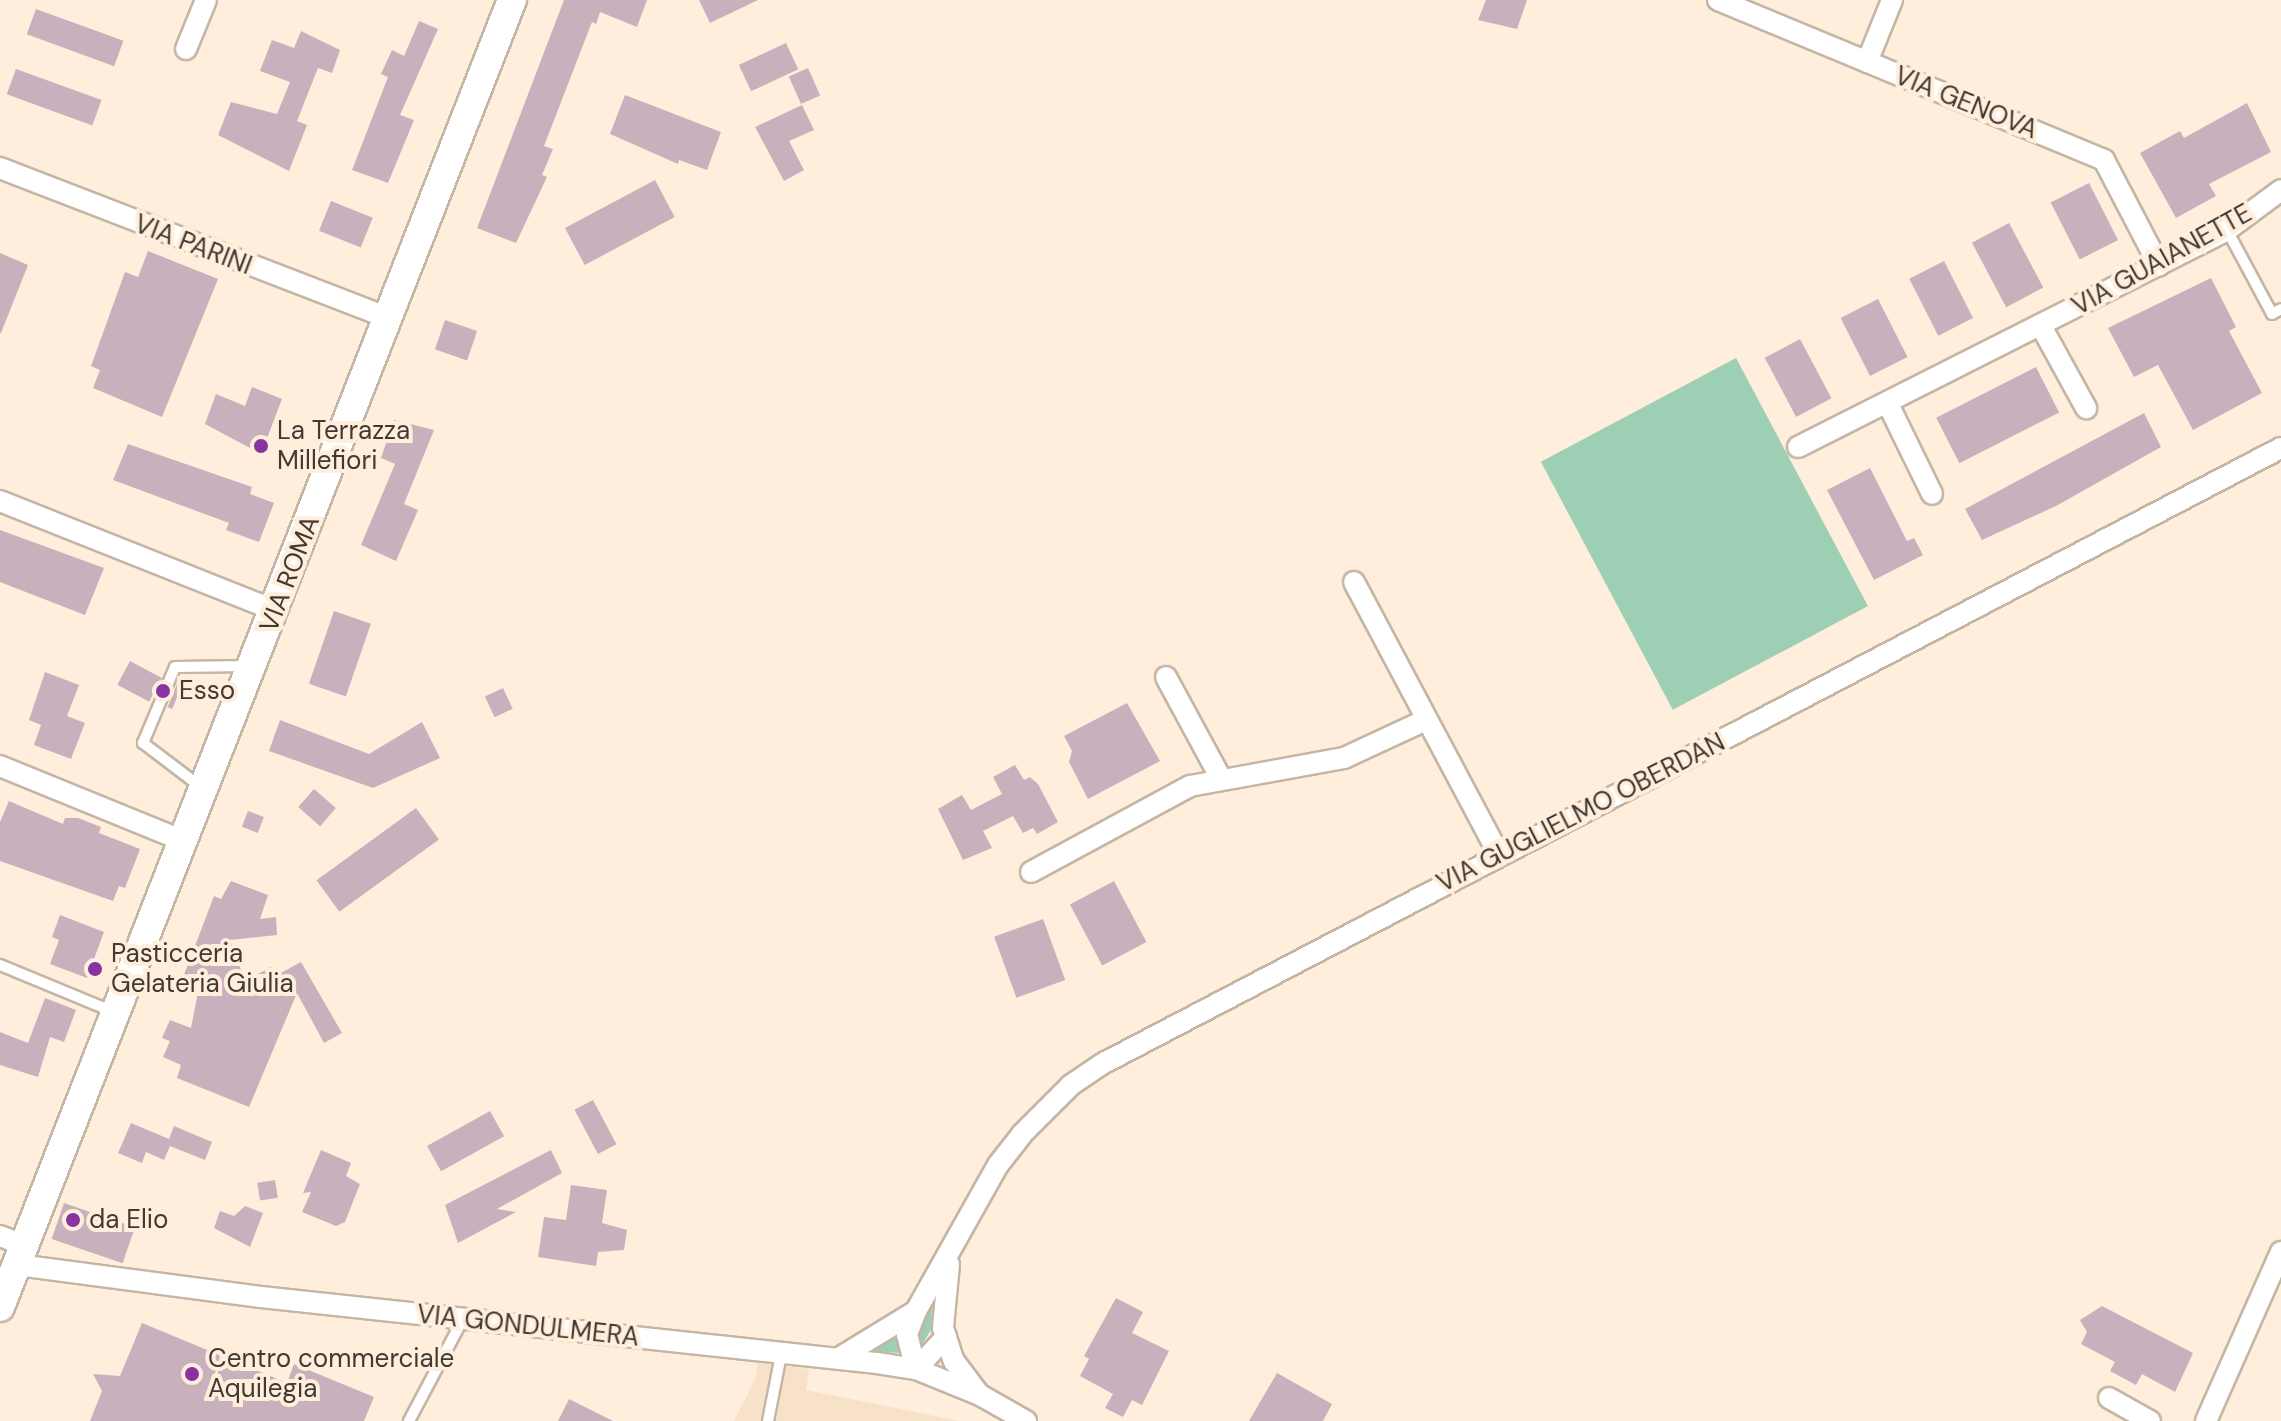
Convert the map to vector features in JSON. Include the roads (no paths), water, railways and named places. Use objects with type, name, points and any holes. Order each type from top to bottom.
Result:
[{"type":"main road","name":"VIA ROMA","points":[[0,1307],[15,1249],[44,1202],[512,0]]},
{"type":"street","points":[[186,49],[206,0]]},
{"type":"street","name":"VIA GENOVA","points":[[1718,0],[2104,160],[2159,265]]},
{"type":"street","points":[[1867,62],[1892,0]]},
{"type":"street","name":"VIA PARINI","points":[[0,168],[388,318]]},
{"type":"street","name":"VIA GUAIANETTE","points":[[1798,447],[2227,230],[2281,190]]},
{"type":"street","name":"VIA GUAIANETTE","points":[[2041,326],[2086,408]]},
{"type":"street","points":[[1888,404],[1932,494]]},
{"type":"street","name":"VIA GUGLIELMO OBERDAN","points":[[916,1369],[907,1334],[916,1311],[950,1256],[998,1165],[1071,1085],[1499,855],[2281,448]]},
{"type":"street","points":[[0,501],[276,611]]},
{"type":"street","points":[[1354,582],[1499,855]]},
{"type":"street","points":[[1166,677],[1220,777]]},
{"type":"street","points":[[1031,872],[1190,786],[1220,777],[1344,758],[1426,720]]},
{"type":"street","points":[[0,766],[184,841]]},
{"type":"street","name":"VIA GONDULMERA","points":[[15,1249],[463,1319],[781,1355],[839,1358],[916,1369],[980,1395],[1026,1421]]},
{"type":"street","points":[[2206,1421],[2281,1252]]},
{"type":"street","name":"VIA GUGLIELMO OBERDAN","points":[[950,1256],[946,1337],[954,1361],[980,1395]]},
{"type":"street","name":"VIA GUGLIELMO OBERDAN","points":[[839,1358],[872,1342],[916,1311]]},
{"type":"street","points":[[916,1369],[946,1337]]},
{"type":"street","points":[[2109,1398],[2150,1421]]},
{"type":"lane","points":[[2227,230],[2272,314],[2281,309]]},
{"type":"lane","points":[[206,790],[143,743],[175,667],[254,666]]},
{"type":"lane","points":[[0,965],[116,1013]]},
{"type":"lane","points":[[409,1421],[463,1319]]},
{"type":"lane","points":[[768,1421],[781,1355]]},
{"type":"place","name":"La Terrazza Millefiori","points":[[261,446]]},
{"type":"place","name":"Esso","points":[[163,691]]},
{"type":"place","name":"Pasticceria Gelateria Giulia","points":[[95,969]]},
{"type":"place","name":"da Elio","points":[[73,1220]]},
{"type":"place","name":"Centro commerciale Aquilegia","points":[[192,1374]]}]
